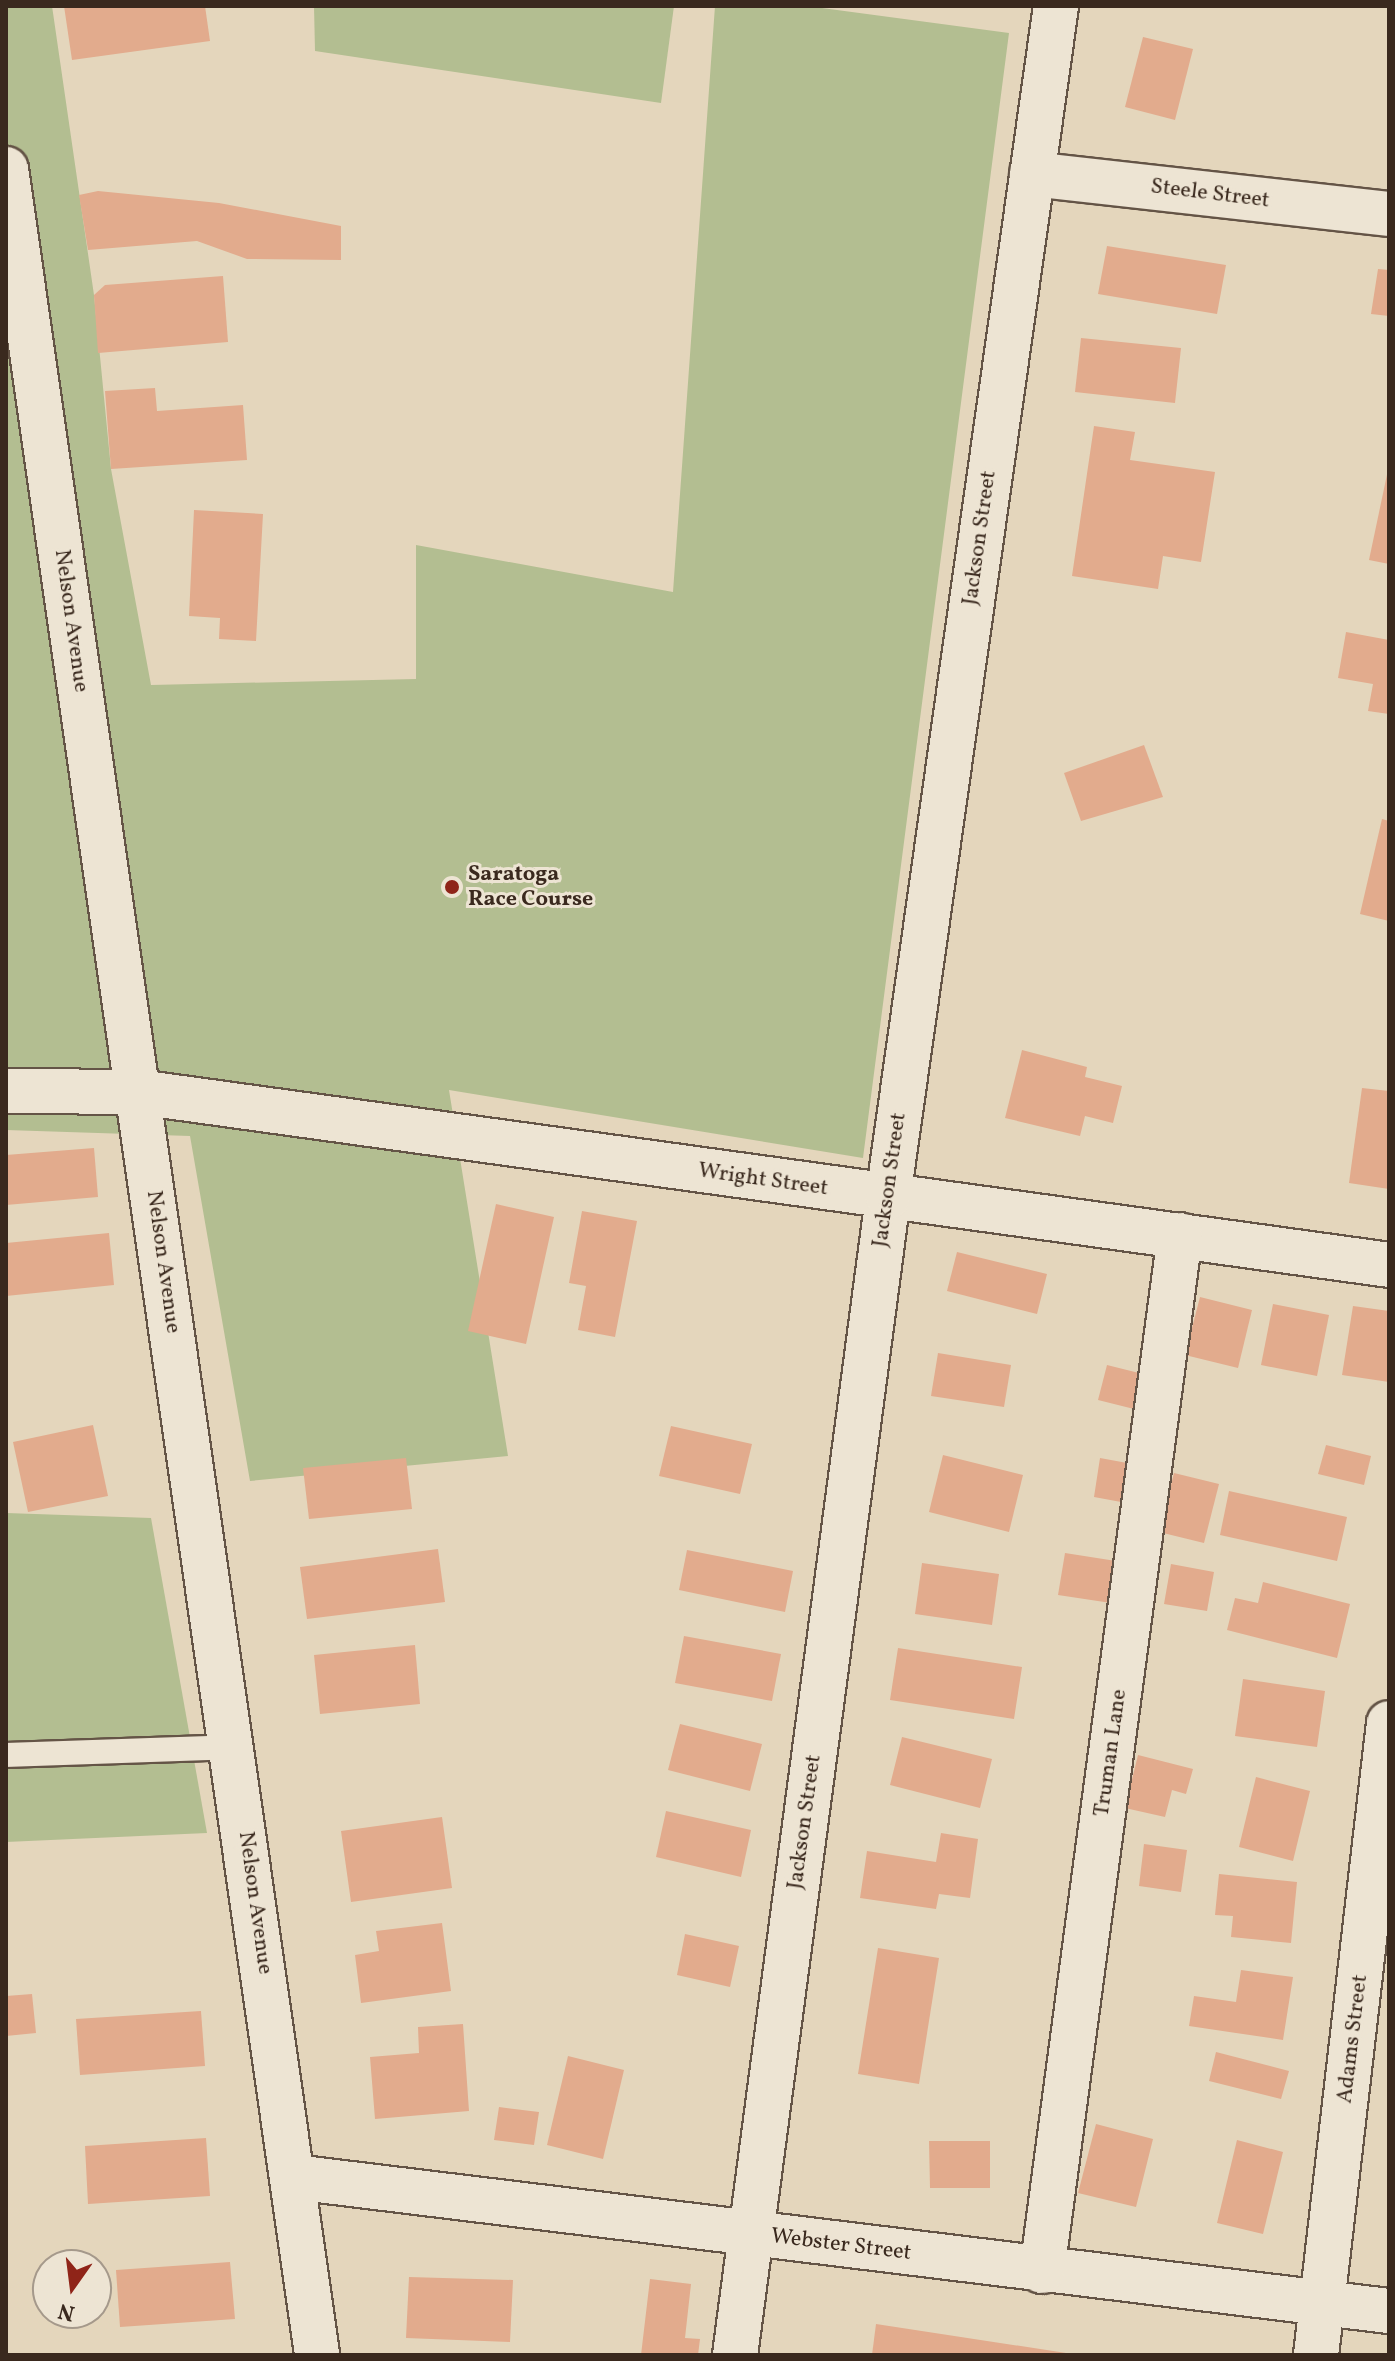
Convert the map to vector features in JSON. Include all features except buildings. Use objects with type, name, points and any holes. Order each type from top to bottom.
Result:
[{"type":"street","name":"Jackson Street","points":[[735,2355],[888,1197],[1056,6]]},
{"type":"street","name":"Nelson Avenue","points":[[6,169],[233,1747],[317,2355]]},
{"type":"street","name":"Steele Street","points":[[1032,174],[1389,214]]},
{"type":"street","name":"Wright Street","points":[[6,1091],[138,1092],[1389,1265]]},
{"type":"street","name":"Truman Lane","points":[[1042,2271],[1180,1235]]},
{"type":"street","name":"Adams Street","points":[[1316,2355],[1389,1723]]},
{"type":"street","name":"Webster Street","points":[[294,2177],[1042,2271],[1389,2311]]},
{"type":"lane","points":[[6,1755],[233,1747]]},
{"type":"green space","name":"Saratoga Race Course","points":[[6,6],[52,6],[94,295],[111,469],[151,685],[416,679],[416,545],[673,592],[715,6],[807,6],[1009,33],[863,1158],[449,1090],[508,1456],[250,1481],[190,1136],[6,1130]]},
{"type":"green space","points":[[314,6],[674,6],[661,103],[315,51]]},
{"type":"green space","points":[[6,1513],[151,1518],[207,1833],[6,1842]]},
{"type":"place","name":"Saratoga Race Course","points":[[452,887]]}]
